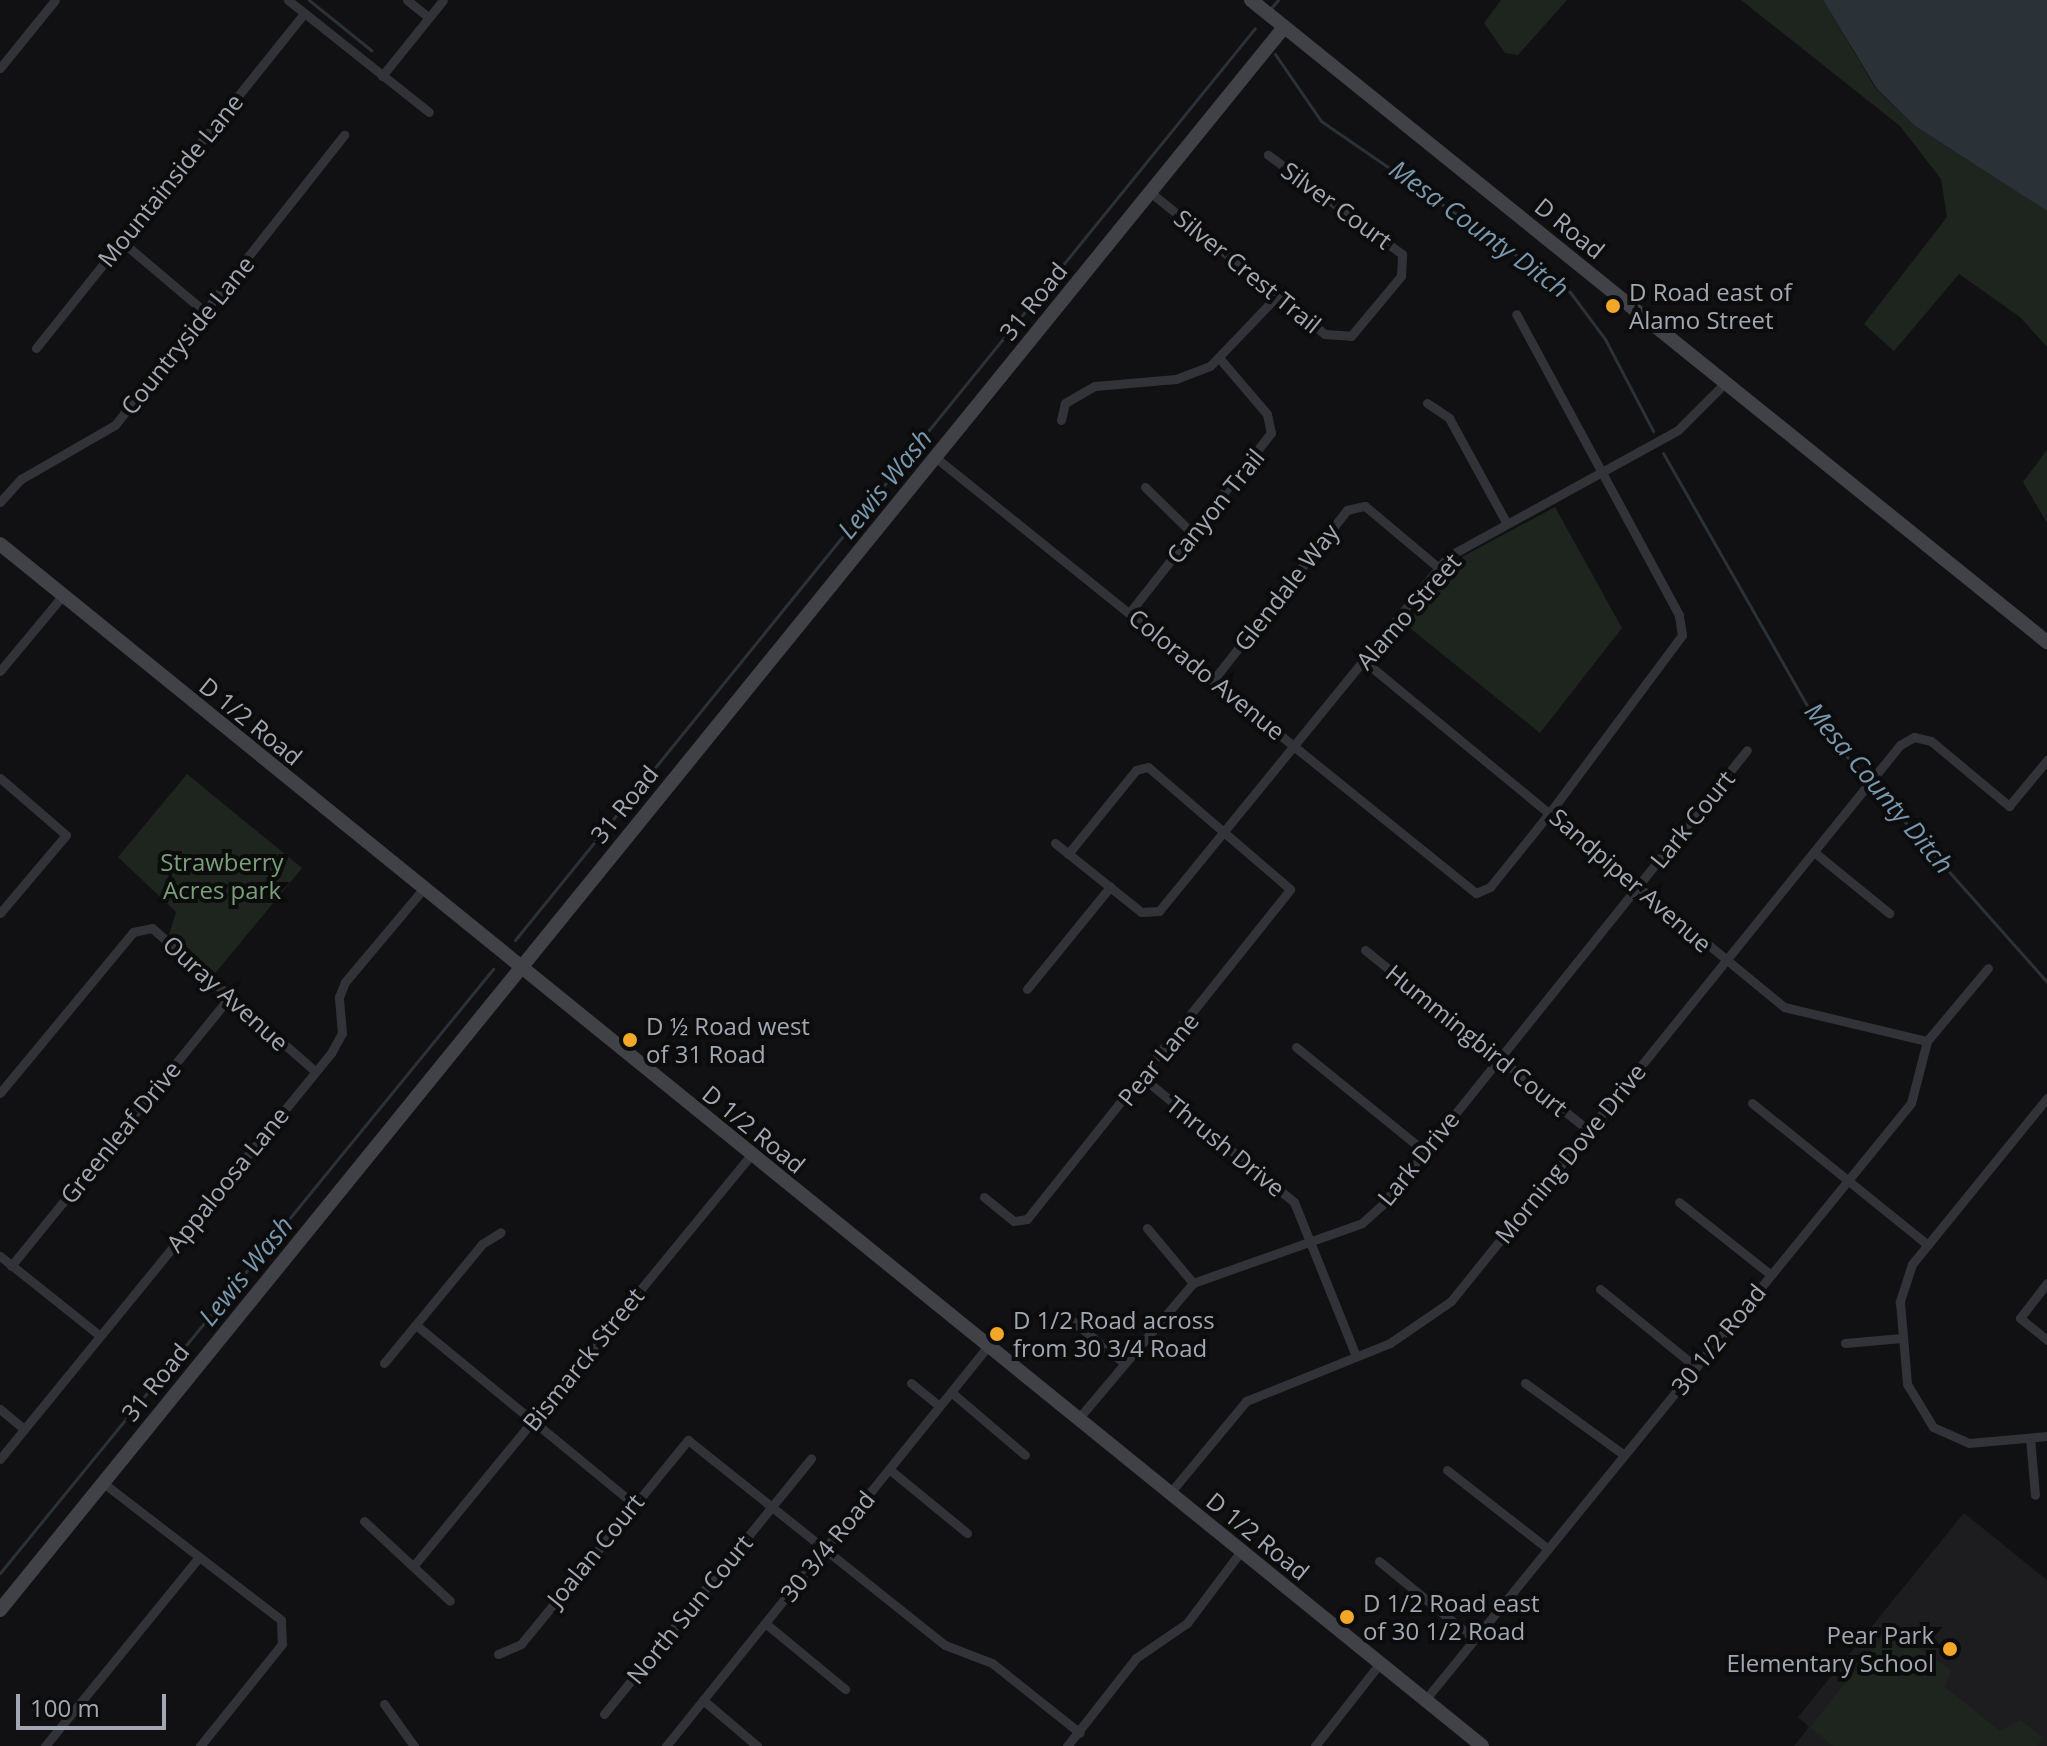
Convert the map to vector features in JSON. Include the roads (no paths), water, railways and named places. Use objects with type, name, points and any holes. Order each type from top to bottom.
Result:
[{"type":"street","points":[[0,68],[55,0]]},
{"type":"street","points":[[288,0],[429,112]]},
{"type":"street","points":[[407,0],[429,18]]},
{"type":"street","points":[[382,76],[443,0]]},
{"type":"street","name":"D Road","points":[[1251,0],[2047,642]]},
{"type":"street","name":"Mountainside Lane","points":[[36,348],[304,13]]},
{"type":"street","name":"31 Road","points":[[0,1610],[1284,27]]},
{"type":"street","name":"Countryside Lane","points":[[0,502],[21,479],[105,434],[344,135]]},
{"type":"street","name":"Silver Court","points":[[1268,155],[1404,258]]},
{"type":"street","name":"Silver Crest Trail","points":[[1150,192],[1325,334],[1346,338],[1401,276],[1404,258]]},
{"type":"street","points":[[121,241],[205,312]]},
{"type":"street","points":[[1061,420],[1065,403],[1085,390],[1176,379],[1220,359],[1278,295]]},
{"type":"street","points":[[1516,314],[1601,472],[1682,635],[1551,811]]},
{"type":"street","name":"Canyon Trail","points":[[1130,612],[1271,433],[1267,414],[1220,359]]},
{"type":"street","name":"Alamo Street","points":[[1110,887],[1152,914],[1227,830],[1439,568],[1506,522],[1690,422],[1726,382]]},
{"type":"street","points":[[1427,403],[1449,418],[1506,522]]},
{"type":"street","name":"Colorado Avenue","points":[[935,457],[1476,893],[1490,887],[1551,811]]},
{"type":"street","points":[[1145,487],[1192,533]]},
{"type":"street","name":"Glendale Way","points":[[1214,679],[1347,510],[1365,506],[1439,568]]},
{"type":"street","name":"D 1/2 Road","points":[[0,544],[1482,1746]]},
{"type":"street","points":[[0,671],[63,595]]},
{"type":"street","name":"Sandpiper Avenue","points":[[1364,661],[1551,811],[1636,887],[1784,1007],[1927,1041]]},
{"type":"street","name":"Morning Dove Drive","points":[[1170,1493],[1246,1401],[1423,1326],[1451,1301],[1866,788],[1914,737],[1931,741],[2009,806],[2047,760]]},
{"type":"street","name":"Lark Court","points":[[1636,887],[1747,750]]},
{"type":"street","points":[[1068,854],[1144,767],[1227,830]]},
{"type":"street","points":[[0,778],[66,835],[0,913]]},
{"type":"street","name":"Pear Lane","points":[[984,1197],[1019,1224],[1143,1078],[1290,889],[1227,830]]},
{"type":"street","points":[[1027,989],[1110,887],[1055,843]]},
{"type":"street","points":[[1814,852],[1889,913]]},
{"type":"street","name":"Lark Drive","points":[[1078,1419],[1123,1362],[1193,1283],[1362,1223],[1424,1151],[1636,887]]},
{"type":"street","name":"Appaloosa Lane","points":[[0,1459],[315,1071],[342,1033],[339,997],[345,982],[423,889]]},
{"type":"street","name":"Ouray Avenue","points":[[0,1093],[133,932],[152,928],[315,1071]]},
{"type":"street","name":"Hummingbird Court","points":[[1365,950],[1588,1130]]},
{"type":"street","name":"30 1/2 Road","points":[[1425,1700],[1916,1094],[1927,1041],[1988,968]]},
{"type":"street","name":"Greenleaf Drive","points":[[11,1266],[229,998]]},
{"type":"street","points":[[1296,1047],[1424,1151]]},
{"type":"street","name":"Thrush Drive","points":[[1143,1078],[1294,1202],[1355,1354]]},
{"type":"street","points":[[2047,1098],[1928,1245],[1903,1284],[1902,1338],[1907,1384],[1933,1427],[1969,1443],[2047,1436]]},
{"type":"street","points":[[1752,1103],[1846,1183],[1928,1245]]},
{"type":"street","name":"Bismarck Street","points":[[415,1564],[751,1155]]},
{"type":"street","points":[[1679,1202],[1771,1275]]},
{"type":"street","points":[[1147,1228],[1193,1283]]},
{"type":"street","points":[[384,1363],[482,1244],[501,1232]]},
{"type":"street","points":[[0,1256],[99,1335]]},
{"type":"street","points":[[2047,1283],[2020,1318],[2047,1340]]},
{"type":"street","points":[[1600,1289],[1696,1367]]},
{"type":"street","points":[[1070,1319],[1123,1362]]},
{"type":"street","points":[[416,1325],[633,1503]]},
{"type":"street","points":[[1845,1343],[1902,1338]]},
{"type":"street","name":"30 3/4 Road","points":[[666,1746],[988,1346]]},
{"type":"street","points":[[911,1383],[939,1406]]},
{"type":"street","points":[[1525,1383],[1624,1455]]},
{"type":"street","points":[[951,1392],[1025,1455]]},
{"type":"street","points":[[0,1409],[24,1429]]},
{"type":"street","points":[[2030,1438],[2035,1495]]},
{"type":"street","name":"Joalan Court","points":[[498,1654],[521,1644],[633,1503],[688,1440],[774,1504]]},
{"type":"street","name":"North Sun Court","points":[[604,1714],[811,1458]]},
{"type":"street","points":[[889,1469],[967,1533]]},
{"type":"street","points":[[1447,1470],[1548,1549]]},
{"type":"street","points":[[102,1482],[281,1620],[282,1644],[200,1746]]},
{"type":"street","points":[[774,1504],[937,1640],[992,1663],[1080,1733]]},
{"type":"street","points":[[364,1521],[415,1564],[450,1601]]},
{"type":"street","points":[[1067,1746],[1136,1658],[1187,1623],[1241,1551]]},
{"type":"street","points":[[45,1746],[199,1557]]},
{"type":"street","points":[[1379,1561],[1474,1639]]},
{"type":"street","points":[[765,1623],[845,1689]]},
{"type":"street","points":[[1315,1746],[1380,1663]]},
{"type":"street","points":[[703,1700],[757,1746]]},
{"type":"street","points":[[384,1704],[407,1744]]},
{"type":"waterway","points":[[309,0],[371,50]]},
{"type":"waterway","name":"Lewis Wash","points":[[1271,8],[1278,0]]},
{"type":"waterway","name":"Lewis Wash","points":[[515,940],[1255,28]]},
{"type":"waterway","name":"Mesa County Ditch","points":[[1275,54],[1321,121],[1570,292],[1605,339],[1653,431]]},
{"type":"waterway","name":"Mesa County Ditch","points":[[1663,453],[1817,723],[2047,982]]},
{"type":"waterway","name":"Lewis Wash","points":[[0,1573],[493,969]]},
{"type":"place","name":"D Road east of Alamo Street","points":[[1613,306]]},
{"type":"place","name":"D ½ Road west of 31 Road","points":[[630,1040]]},
{"type":"place","name":"D 1/2 Road across from 30 3/4 Road","points":[[997,1334]]},
{"type":"place","name":"D 1/2 Road east of 30 1/2 Road","points":[[1347,1617]]},
{"type":"place","name":"Pear Park Elementary School","points":[[1950,1649]]},
{"type":"park label","name":"Strawberry Acres park","points":[[222,876]]}]
